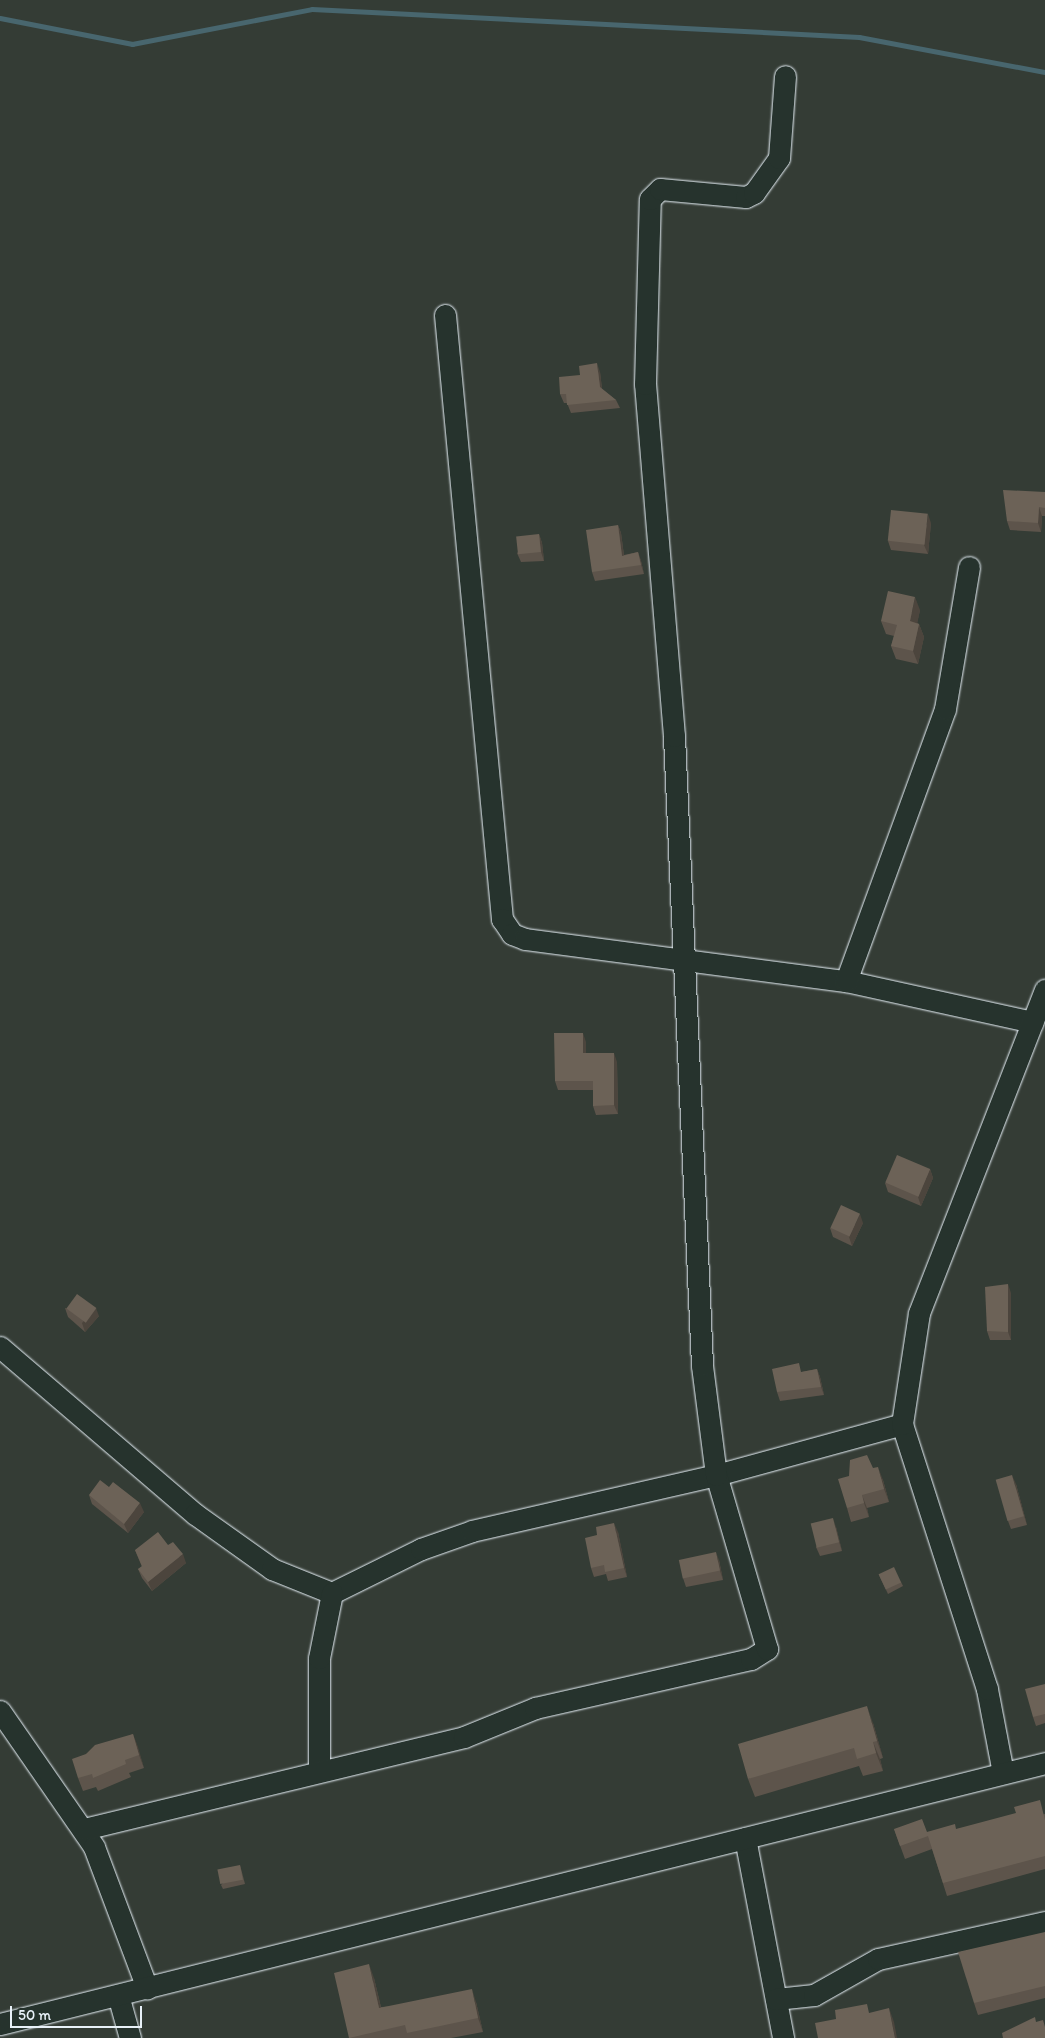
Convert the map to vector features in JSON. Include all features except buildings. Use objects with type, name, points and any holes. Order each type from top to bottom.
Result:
[{"type":"street","points":[[84,1830],[319,1770],[464,1737],[536,1708],[751,1659],[767,1649],[716,1475],[702,1365],[674,736],[645,384],[650,199],[660,189],[746,197],[754,193],[779,158],[785,76]]},
{"type":"street","points":[[445,315],[502,919],[512,934],[525,939],[684,957],[846,981],[1033,1022]]},
{"type":"street","points":[[846,981],[945,709],[950,660],[969,567]]},
{"type":"street","points":[[1003,1773],[987,1690],[902,1424],[919,1313],[1045,990]]},
{"type":"street","points":[[0,1347],[195,1514],[272,1569],[332,1592],[465,1533],[716,1475],[902,1424]]},
{"type":"street","points":[[319,1770],[319,1658],[332,1592]]},
{"type":"street","points":[[0,1711],[84,1830],[147,1988]]},
{"type":"street","points":[[0,2024],[1045,1763]]},
{"type":"street","points":[[745,1838],[783,2038]]},
{"type":"street","points":[[776,1999],[814,1995],[878,1959],[1045,1922]]},
{"type":"street","points":[[118,1995],[130,2038]]},
{"type":"waterway","points":[[0,18],[132,44],[312,9],[859,37],[1045,72]]}]
